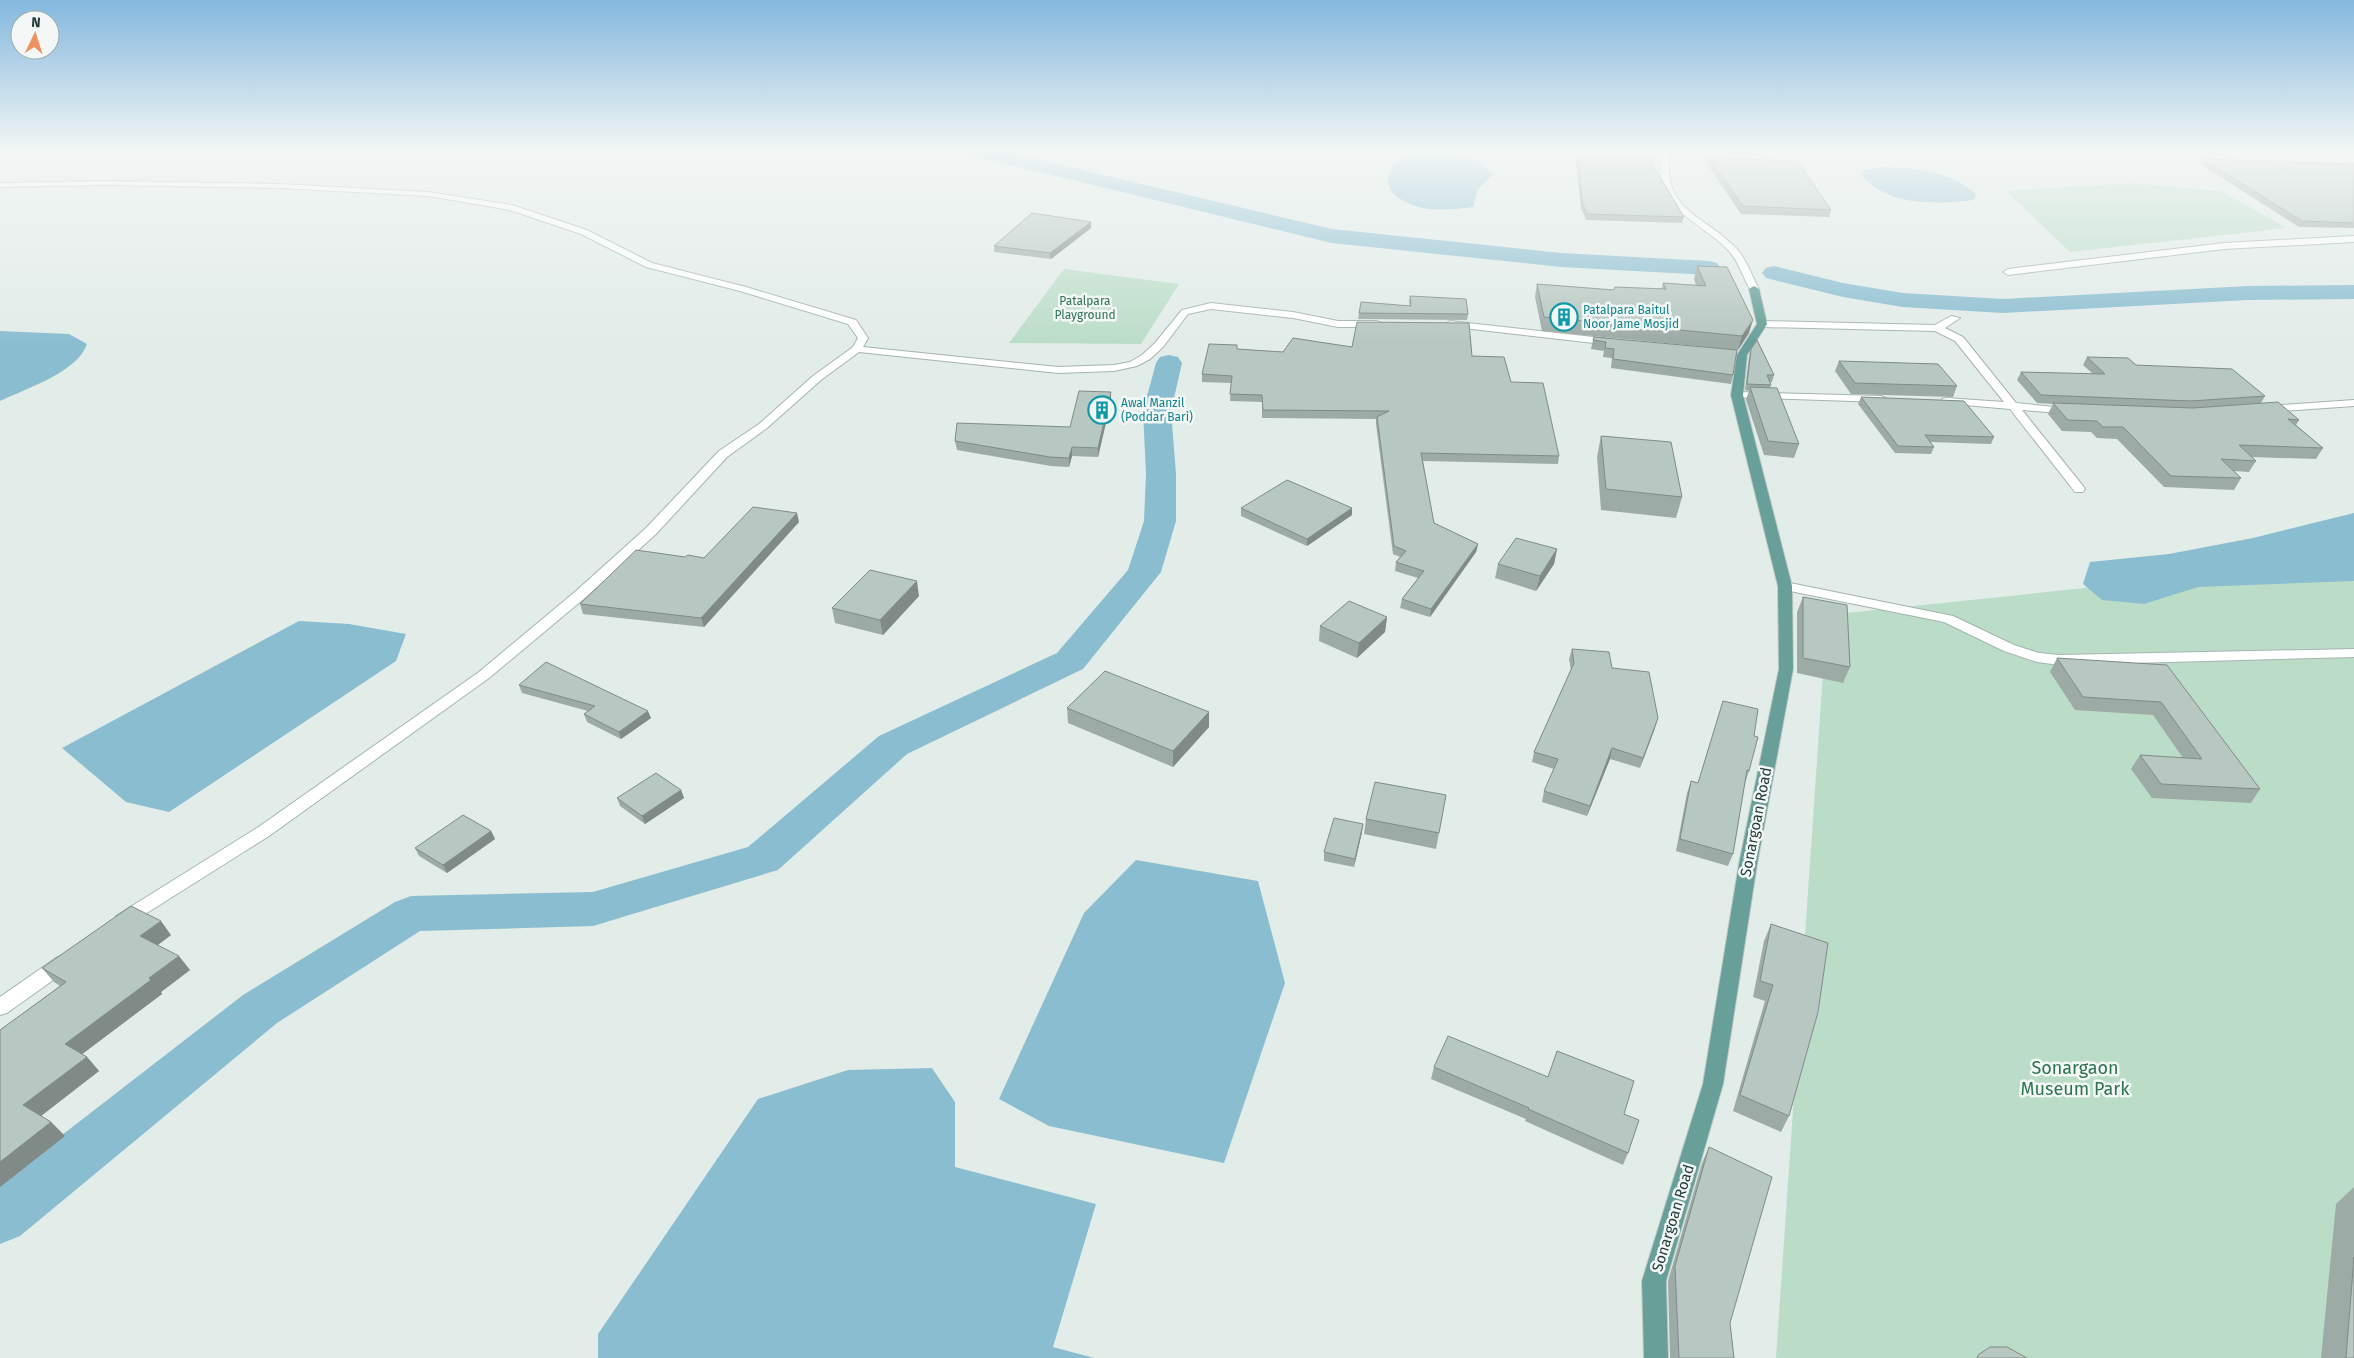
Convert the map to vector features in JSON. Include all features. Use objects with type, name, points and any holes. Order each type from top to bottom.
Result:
[{"type":"main road","points":[[1754,289],[1762,324]]},
{"type":"main road","name":"Sonargoan Road","points":[[1656,1358],[1654,1281],[1713,1084],[1748,864],[1786,669],[1785,586],[1737,395],[1737,354],[1762,324]]},
{"type":"street","points":[[110,930],[263,832],[484,674],[581,594],[651,531],[723,454],[763,426],[817,378],[857,349],[863,338],[852,322],[743,289],[649,265],[620,252],[584,232],[534,215]]},
{"type":"street","points":[[1687,215],[1732,250],[1754,289]]},
{"type":"street","points":[[2008,272],[2229,245],[2313,240],[2354,240]]},
{"type":"street","points":[[857,349],[1058,370],[1098,369],[1134,364],[1146,357],[1159,345],[1185,312],[1197,307],[1226,307],[1293,315],[1338,324],[1388,324]]},
{"type":"street","points":[[1937,328],[1955,318]]},
{"type":"street","points":[[1438,324],[1458,324],[1516,333],[1625,344]]},
{"type":"street","points":[[1762,324],[1937,328],[1959,339],[2079,489]]},
{"type":"street","points":[[1737,395],[1896,400]]},
{"type":"street","points":[[1935,401],[2080,411]]},
{"type":"street","points":[[2256,409],[2354,403]]},
{"type":"street","points":[[1785,586],[1948,619],[2010,648],[2037,657],[2060,660],[2354,653]]},
{"type":"street","points":[[0,1006],[71,957]]},
{"type":"green space","points":[[2032,215],[2264,215],[2287,228],[2070,252]]},
{"type":"green space","name":"Patalpara Playground","points":[[1064,269],[1179,284],[1141,344],[1009,343]]},
{"type":"green space","name":"Sonargaon Museum Park","points":[[2354,560],[2354,1358],[1776,1358],[1827,615]]},
{"type":"water","points":[[0,331],[69,334],[87,344],[82,354],[62,371],[0,401]]},
{"type":"water","points":[[2354,513],[2354,581],[2198,587],[2144,604],[2102,600],[2083,584],[2090,562],[2169,554],[2253,538]]},
{"type":"water","points":[[299,621],[349,624],[406,634],[396,661],[169,812],[126,802],[62,748]]},
{"type":"water","points":[[1136,860],[1258,881],[1285,983],[1224,1163],[1049,1126],[999,1099],[1084,913]]},
{"type":"water","points":[[932,1068],[955,1102],[955,1167],[1096,1204],[1053,1347],[1094,1358],[598,1358],[598,1334],[758,1099],[848,1070]]},
{"type":"building","points":[[1029,215],[1048,215],[1091,222],[1050,253],[994,246]]},
{"type":"building","points":[[1631,215],[1683,215],[1684,217]]},
{"type":"building","points":[[2293,215],[2354,215],[2354,223],[2302,221]]},
{"type":"building","points":[[1697,266],[1727,267],[1753,320],[1742,336],[1544,317],[1537,284],[1614,290],[1615,287],[1666,289],[1663,283],[1706,286]]},
{"type":"building","points":[[1410,296],[1466,299],[1468,314],[1359,313],[1361,302],[1411,306]]},
{"type":"building","points":[[1357,322],[1469,323],[1472,356],[1504,357],[1511,382],[1543,383],[1559,456],[1421,453],[1434,523],[1478,544],[1431,609],[1402,599],[1424,571],[1396,562],[1406,551],[1394,546],[1377,417],[1389,411],[1263,410],[1262,395],[1230,394],[1232,376],[1202,374],[1209,344],[1237,345],[1237,349],[1283,352],[1293,338],[1352,347]]},
{"type":"building","points":[[1594,337],[1737,350],[1733,375],[1613,359],[1614,349],[1605,348],[1606,342],[1593,340]]},
{"type":"building","points":[[1757,340],[1774,375],[1767,375],[1771,385],[1747,384],[1751,349]]},
{"type":"building","points":[[2087,357],[2128,358],[2136,365],[2232,369],[2265,396],[2191,401],[2041,395],[2021,372],[2105,374]]},
{"type":"building","points":[[1839,361],[1938,364],[1957,386],[1855,383]]},
{"type":"building","points":[[1750,387],[1777,388],[1799,444],[1768,441]]},
{"type":"building","points":[[1079,391],[1111,392],[1098,448],[1072,447],[1069,458],[1050,457],[955,441],[957,423],[1070,427]]},
{"type":"building","points":[[1861,397],[1964,401],[1994,437],[1925,435],[1934,447],[1898,446]]},
{"type":"building","points":[[2278,402],[2299,420],[2288,419],[2323,448],[2239,445],[2256,461],[2221,459],[2241,478],[2171,476],[2123,427],[2103,427],[2097,421],[2068,420],[2053,403],[2193,408]]},
{"type":"building","points":[[1601,436],[1671,442],[1682,497],[1606,489]]},
{"type":"building","points":[[1287,480],[1352,508],[1307,539],[1241,508]]},
{"type":"building","points":[[753,507],[797,513],[701,618],[580,604],[636,550],[704,558]]},
{"type":"building","points":[[1516,538],[1557,549],[1540,576],[1498,564]]},
{"type":"building","points":[[870,570],[917,581],[880,620],[832,608]]},
{"type":"building","points":[[1803,597],[1847,605],[1850,667],[1803,658]]},
{"type":"building","points":[[1349,601],[1387,617],[1359,643],[1320,626]]},
{"type":"building","points":[[1572,649],[1609,652],[1612,668],[1649,672],[1658,718],[1643,758],[1612,748],[1590,806],[1544,791],[1558,759],[1534,752],[1574,663]]},
{"type":"building","points":[[2057,658],[2167,665],[2260,789],[2161,784],[2140,755],[2202,759],[2161,702],[2083,697]]},
{"type":"building","points":[[546,662],[648,711],[619,732],[584,714],[595,706],[519,685]]},
{"type":"building","points":[[1105,671],[1209,712],[1173,751],[1067,708]]},
{"type":"building","points":[[1723,701],[1758,709],[1754,736],[1758,737],[1749,771],[1747,770],[1733,854],[1680,839],[1691,781],[1698,783]]},
{"type":"building","points":[[656,773],[681,790],[642,816],[617,798]]},
{"type":"building","points":[[1375,782],[1446,795],[1439,833],[1366,819]]},
{"type":"building","points":[[463,815],[491,831],[443,865],[415,848]]},
{"type":"building","points":[[1334,818],[1363,824],[1355,859],[1324,852]]},
{"type":"building","points":[[131,906],[161,921],[140,936],[179,956],[149,978],[151,980],[65,1044],[87,1057],[23,1105],[51,1122],[0,1162],[0,1030],[66,982],[42,968]]},
{"type":"building","points":[[1771,924],[1828,943],[1818,1012],[1789,1116],[1740,1095],[1773,985],[1760,981]]},
{"type":"building","points":[[1448,1036],[1548,1077],[1557,1051],[1634,1081],[1624,1114],[1639,1120],[1628,1153],[1434,1067]]},
{"type":"building","points":[[1709,1147],[1772,1177],[1730,1323],[1734,1358],[1679,1358],[1675,1266]]},
{"type":"building","points":[[2354,1257],[2354,1358],[2346,1358]]},
{"type":"building","points":[[1990,1347],[2007,1347],[2027,1358],[1977,1358],[1978,1355]]},
{"type":"waterway","points":[[1246,215],[1332,236],[1561,260],[1709,268]]},
{"type":"waterway","points":[[1774,273],[1843,290],[1903,300],[2003,306],[2248,293],[2354,292]]},
{"type":"waterway","points":[[0,1217],[260,1009],[411,914],[593,909],[763,859],[893,745],[1070,661],[1144,572],[1160,521],[1161,474],[1157,411],[1169,363]]},
{"type":"place","name":"Patalpara Baitul Noor Jame Mosjid","points":[[1564,317]]},
{"type":"place","name":"Awal Manzil (Poddar Bari)","points":[[1102,410]]}]
